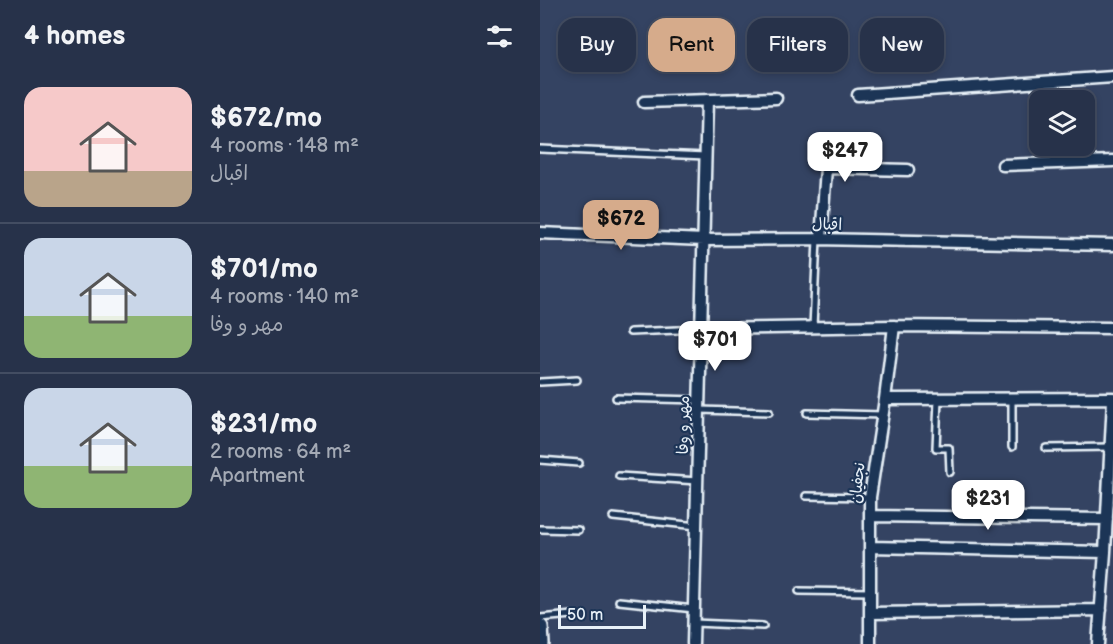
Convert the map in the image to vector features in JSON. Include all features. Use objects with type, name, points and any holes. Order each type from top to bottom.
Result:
[{"type":"street","points":[[858,95],[1113,77]]},
{"type":"street","points":[[644,102],[776,98]]},
{"type":"street","name":"مهر و وفا","points":[[693,644],[707,100]]},
{"type":"street","points":[[1003,165],[1113,161]]},
{"type":"street","points":[[819,239],[826,168],[908,170]]},
{"type":"street","name":"اقبال","points":[[540,233],[704,240],[819,239],[1113,245]]},
{"type":"street","points":[[702,329],[894,326],[1113,328]]},
{"type":"street","name":"نجفیان","points":[[870,644],[870,497],[894,326]]},
{"type":"street","points":[[885,399],[1113,399],[1098,644]]},
{"type":"street","points":[[870,516],[1107,519]]},
{"type":"street","points":[[870,548],[1105,552]]},
{"type":"street","points":[[870,613],[1101,610]]},
{"type":"street","points":[[540,627],[541,644]]},
{"type":"lane","points":[[540,149],[706,156]]},
{"type":"lane","points":[[813,328],[819,239]]},
{"type":"lane","points":[[630,332],[702,329]]},
{"type":"lane","points":[[540,382],[577,380]]},
{"type":"lane","points":[[616,398],[769,411]]},
{"type":"lane","points":[[938,399],[936,448],[949,448],[951,472]]},
{"type":"lane","points":[[1012,399],[1012,447]]},
{"type":"lane","points":[[807,413],[882,415]]},
{"type":"lane","points":[[1046,448],[1111,447]]},
{"type":"lane","points":[[540,460],[579,462]]},
{"type":"lane","points":[[619,476],[698,481]]},
{"type":"lane","points":[[806,496],[870,497]]},
{"type":"lane","points":[[613,517],[697,526]]},
{"type":"lane","points":[[540,529],[578,530]]},
{"type":"lane","points":[[799,591],[870,592]]},
{"type":"lane","points":[[619,600],[694,609]]},
{"type":"lane","points":[[540,618],[573,615]]},
{"type":"lane","points":[[694,623],[763,626]]}]
